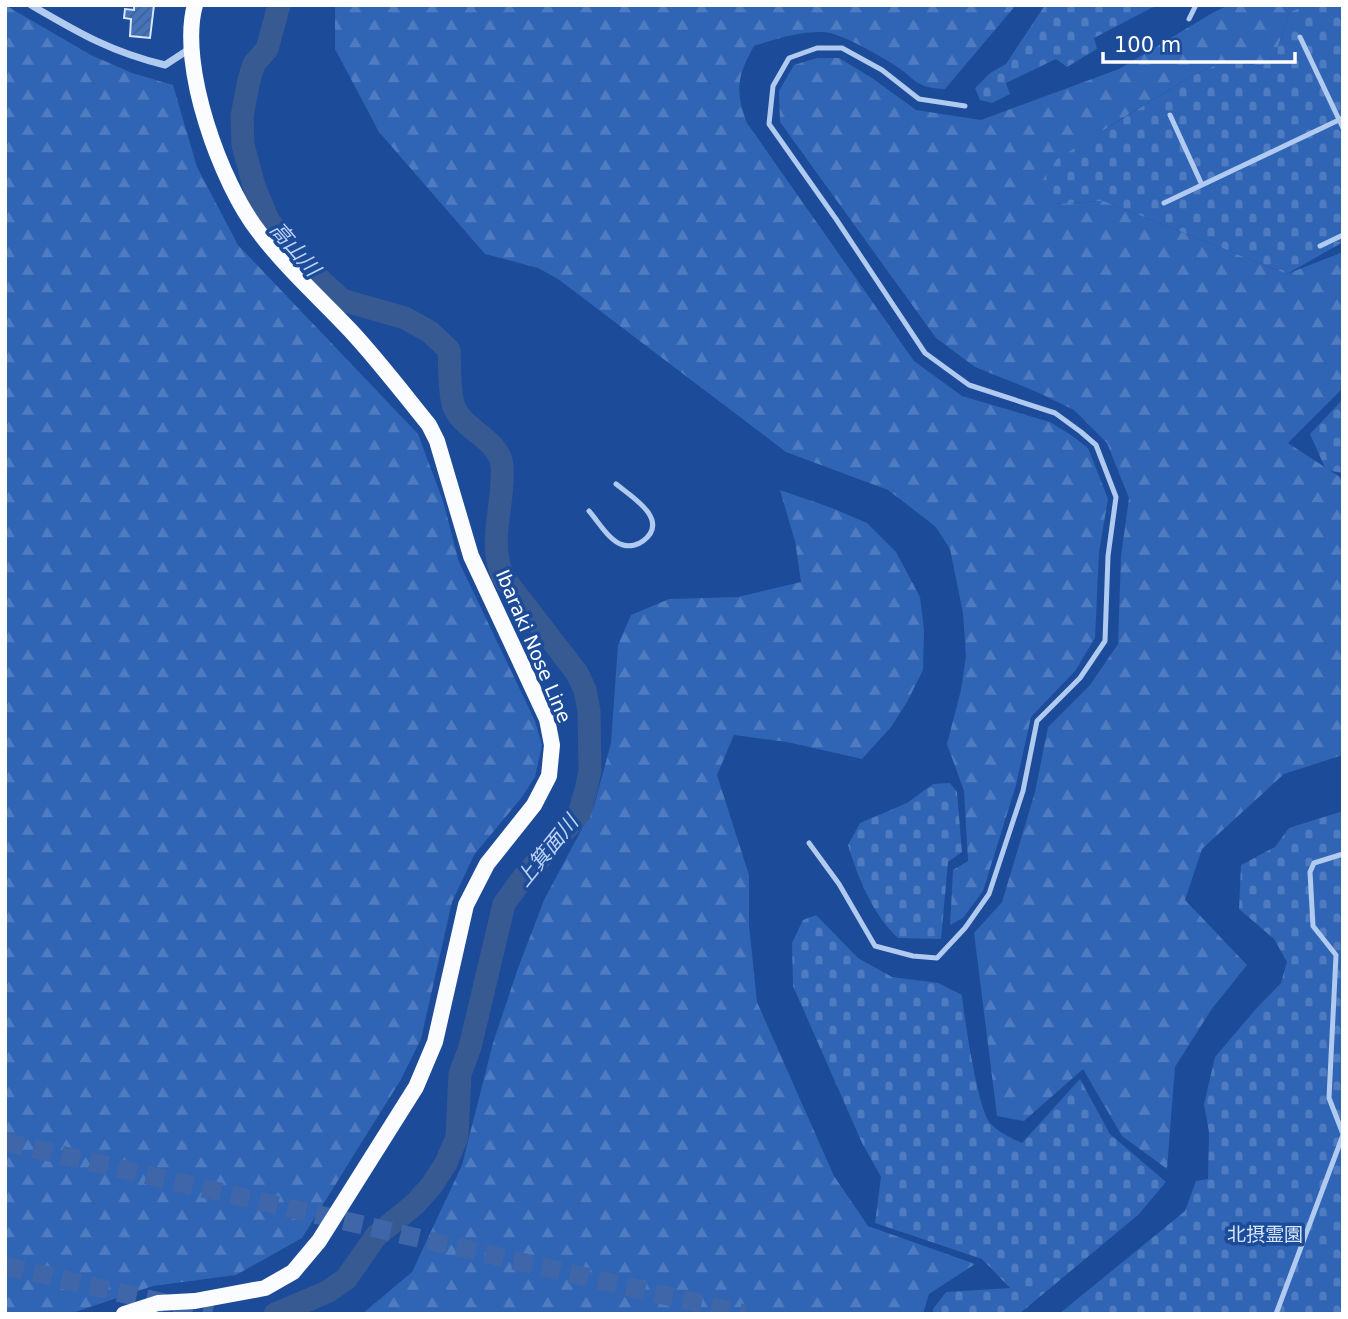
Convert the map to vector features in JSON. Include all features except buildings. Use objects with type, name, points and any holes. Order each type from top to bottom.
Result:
[{"type":"main road","name":"Ibaraki Nose Line","points":[[124,1314],[158,1303],[195,1301],[265,1288],[293,1272],[319,1241],[416,1087],[435,1042],[466,905],[487,864],[534,805],[549,776],[552,745],[547,719],[471,556],[438,441],[429,425],[351,330],[298,279],[256,230],[226,175],[202,111],[193,72],[191,47],[195,5]]},
{"type":"street","points":[[31,5],[94,42],[130,56],[165,65],[191,47]]},
{"type":"lane","points":[[1189,19],[1196,5]]},
{"type":"lane","points":[[1300,37],[1343,128]]},
{"type":"lane","points":[[809,843],[839,884],[875,946],[913,956],[937,958],[965,928],[989,894],[1023,791],[1037,722],[1080,677],[1105,640],[1108,556],[1116,497],[1096,445],[1055,413],[969,385],[925,353],[769,124],[773,86],[789,58],[817,48],[842,48],[882,70],[919,99],[965,106]]},
{"type":"lane","points":[[1170,115],[1202,185]]},
{"type":"lane","points":[[1164,203],[1341,119]]},
{"type":"lane","points":[[1320,246],[1343,235]]},
{"type":"lane","points":[[589,510],[607,533],[622,545],[634,546],[649,535],[653,524],[650,514],[641,503],[615,484]]},
{"type":"lane","points":[[1276,1314],[1343,1134],[1329,1098],[1336,956],[1313,926],[1310,872],[1314,863],[1343,854]]},
{"type":"green space","points":[[5,5],[91,55],[132,73],[173,85],[197,167],[238,245],[418,434],[443,501],[459,562],[535,721],[542,745],[535,777],[474,855],[452,902],[421,1039],[400,1081],[302,1238],[236,1275],[153,1286],[69,1314],[5,1314]]},
{"type":"green space","points":[[335,5],[1016,5],[945,89],[921,85],[893,64],[840,36],[815,32],[779,38],[754,46],[741,75],[739,92],[747,123],[914,361],[962,396],[1050,422],[1071,435],[1088,448],[1108,499],[1099,552],[1095,638],[1075,671],[1031,717],[1016,785],[983,891],[963,918],[950,925],[953,870],[968,861],[964,791],[947,744],[961,690],[966,656],[963,613],[950,549],[936,527],[888,490],[786,452],[558,279],[538,268],[485,254],[379,132],[335,49]]},
{"type":"green space","points":[[1045,5],[1157,5],[1094,38],[1097,49],[1067,67],[1056,59],[1006,83],[1010,94],[992,103],[980,100],[975,88],[990,73],[1006,64]]},
{"type":"green space","points":[[1229,5],[1306,5],[1290,12],[1275,56],[1261,66],[1227,60],[1190,77],[1095,136],[1051,204],[1104,201],[1287,274],[1343,252],[1343,388],[1288,443],[1343,479],[1343,755],[1284,774],[1202,849],[1185,900],[1247,965],[1211,1010],[1175,1067],[1167,1169],[1122,1136],[1083,1069],[1024,1121],[997,1116],[974,933],[1002,902],[1035,792],[1048,727],[1090,685],[1118,644],[1121,556],[1129,498],[1107,443],[1074,410],[975,367],[936,338],[780,122],[779,91],[794,65],[817,58],[839,58],[916,110],[981,120],[1119,69]]},
{"type":"green space","points":[[1306,5],[1343,5],[1343,242],[1287,274],[1104,201],[1051,204],[1038,187],[1057,159],[1190,77],[1227,60],[1261,66],[1275,56],[1290,12]]},
{"type":"green space","points":[[1343,399],[1343,473],[1326,470],[1310,434]]},
{"type":"green space","points":[[780,490],[867,523],[896,552],[920,597],[924,630],[923,670],[891,727],[862,759],[787,742],[734,735],[717,775],[749,875],[749,925],[757,1002],[834,1176],[868,1226],[975,1264],[929,1294],[923,1314],[362,1314],[412,1272],[462,1165],[493,1043],[517,971],[544,900],[594,806],[611,743],[618,645],[631,615],[669,599],[738,597],[801,582],[795,541]]},
{"type":"green space","points":[[950,783],[957,792],[962,852],[948,862],[941,939],[898,938],[867,895],[848,845],[860,823],[907,803],[933,784]]},
{"type":"green space","name":"北摂霊園","points":[[1343,811],[1343,1314],[1059,1314],[1185,1211],[1196,1181],[1208,1179],[1209,1132],[1204,1104],[1215,1057],[1281,983],[1287,962],[1274,939],[1239,909],[1241,865],[1275,847],[1289,828]]},
{"type":"green space","points":[[816,915],[858,958],[892,977],[938,983],[962,995],[981,1100],[985,1115],[997,1129],[1022,1143],[1080,1079],[1110,1134],[1166,1182],[1138,1215],[1019,1314],[933,1314],[933,1309],[946,1292],[1010,1288],[982,1259],[875,1223],[881,1177],[862,1143],[793,986],[792,943],[803,920]]},
{"type":"waterway","name":"上箕面川","points":[[275,1314],[327,1292],[346,1279],[376,1236],[415,1204],[432,1185],[446,1163],[457,1137],[460,1074],[470,1047],[504,904],[579,814],[590,770],[589,711],[585,690],[577,673],[503,577],[498,563],[496,535],[502,480],[500,457],[488,441],[457,413],[450,384],[449,350],[430,332],[405,318],[342,300],[292,251],[268,220],[254,186],[243,145],[242,116],[254,64],[267,49],[279,5]]},
{"type":"tunnel","points":[[5,1142],[745,1314]]},
{"type":"tunnel","points":[[5,1266],[212,1314]]},
{"type":"water label","name":"高山川","points":[[295,249]]}]
